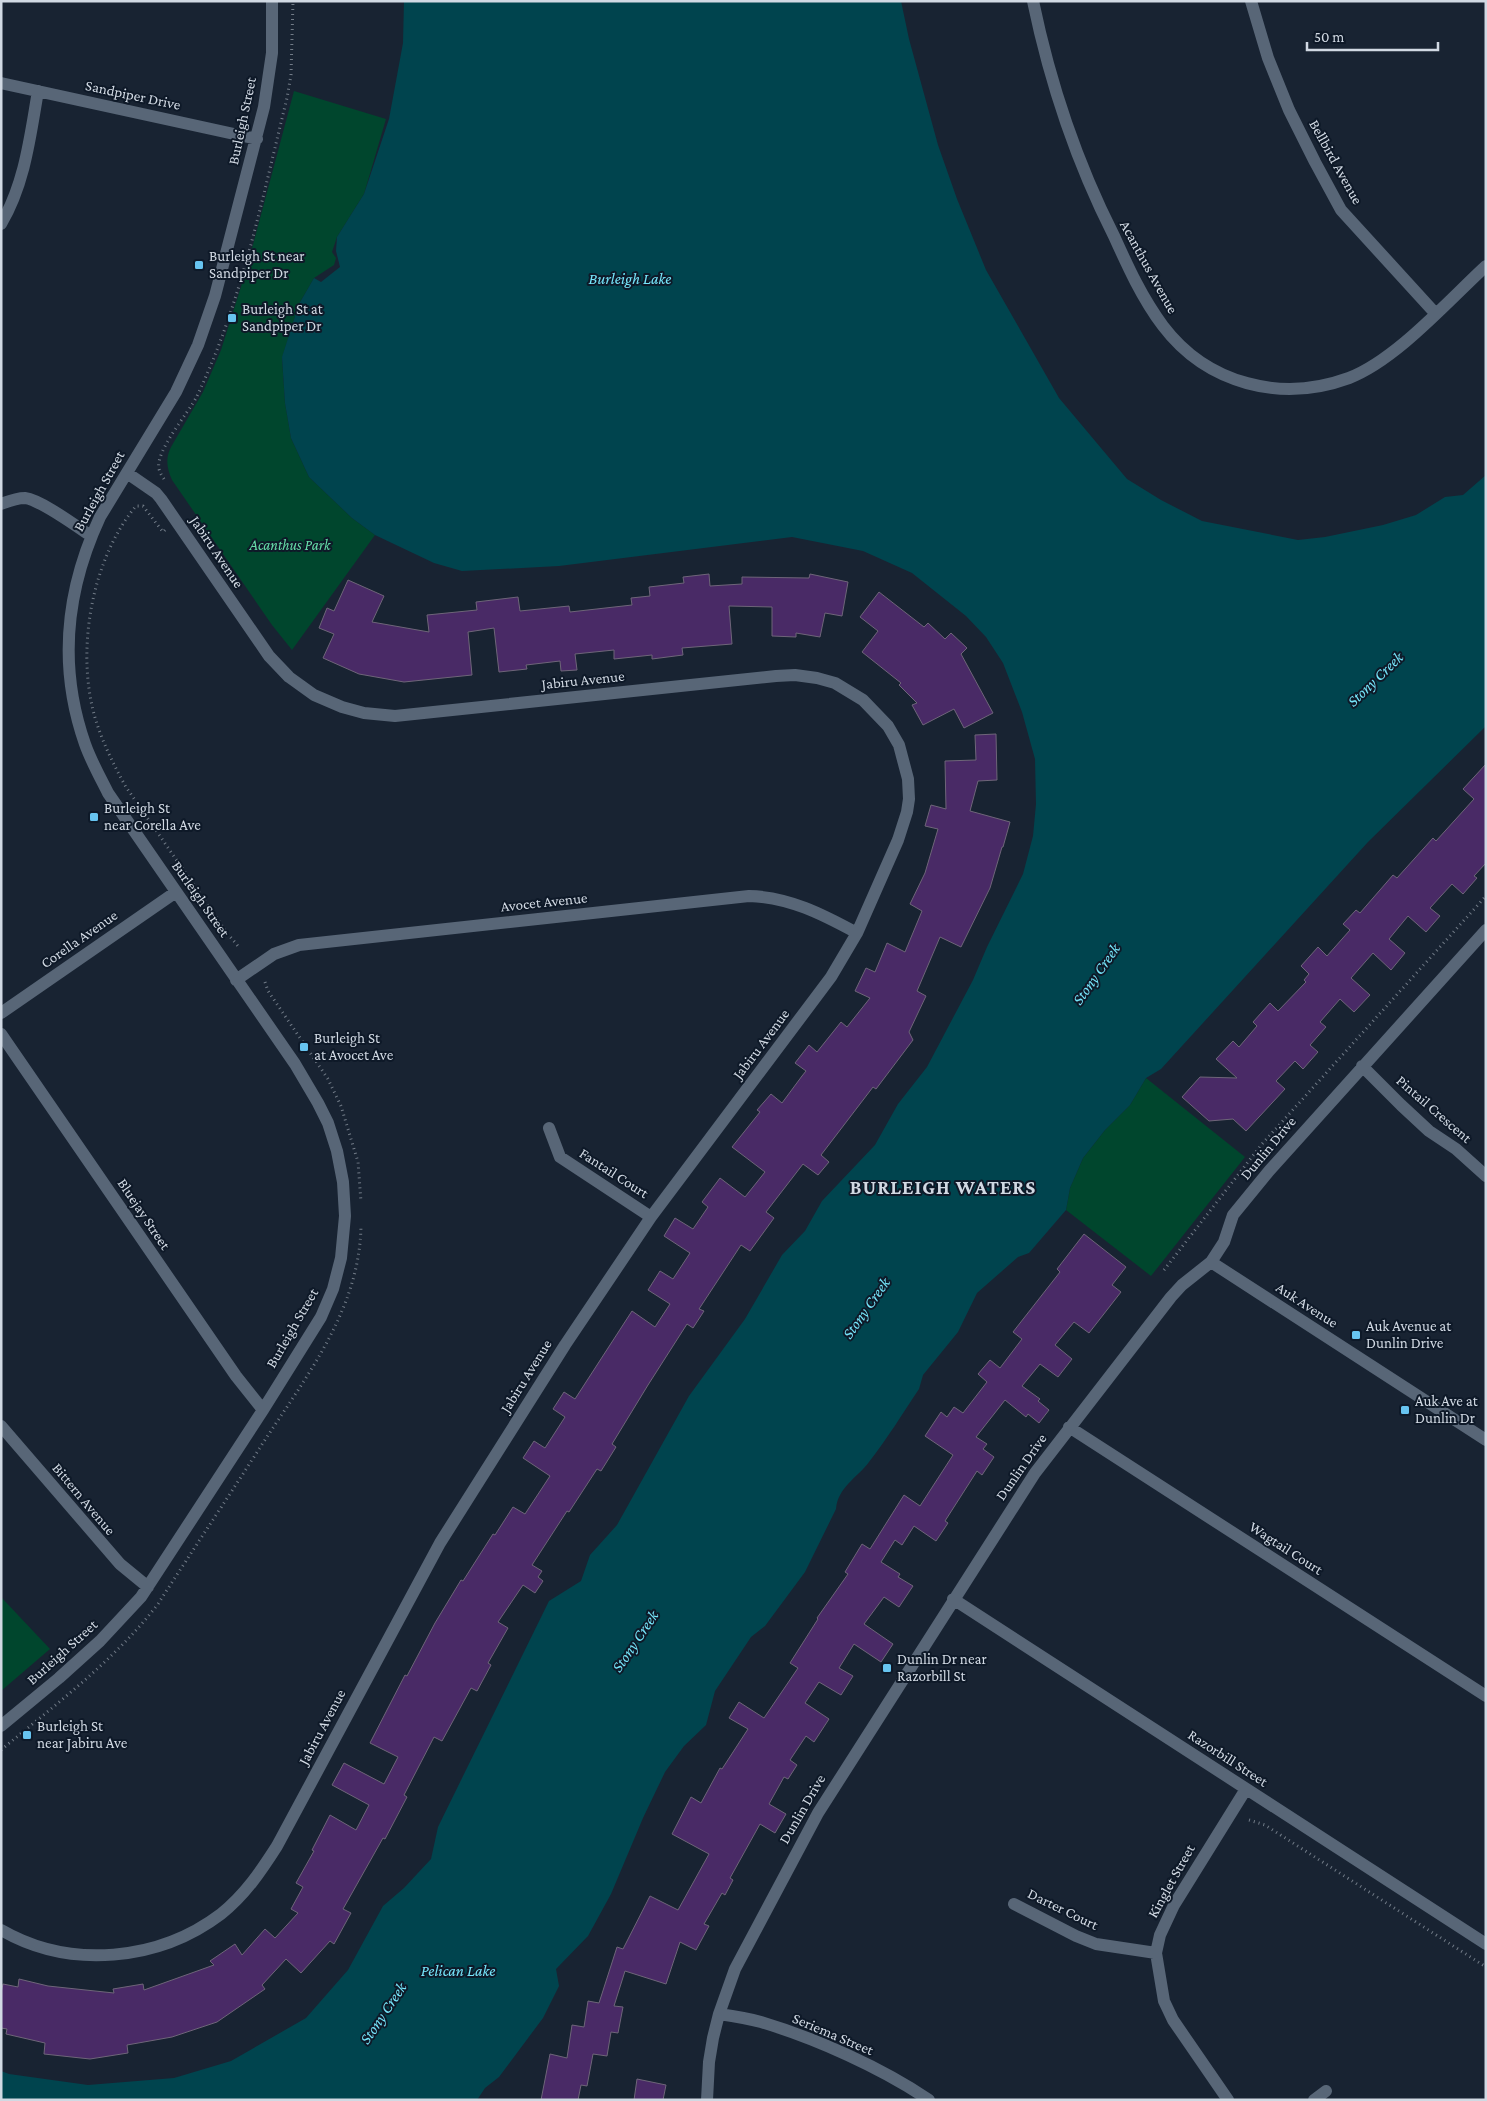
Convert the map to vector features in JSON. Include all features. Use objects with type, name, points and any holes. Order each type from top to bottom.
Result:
[{"type":"street","name":"Burleigh Street","points":[[1,1726],[100,1641],[130,1611],[148,1587],[263,1410],[321,1316],[333,1289],[342,1250],[345,1216],[344,1182],[328,1123],[295,1064],[108,793],[85,745],[72,692],[69,624],[72,598],[91,536],[100,517],[176,392],[198,345],[215,296],[264,107],[272,53],[272,1]]},
{"type":"street","name":"Acanthus Avenue","points":[[1033,1],[1054,88],[1071,140],[1101,211],[1150,308],[1163,327],[1202,362],[1224,375],[1277,390],[1327,385],[1350,377],[1372,366],[1403,343],[1486,266]]},
{"type":"street","name":"Bellbird Avenue","points":[[1251,1],[1268,58],[1289,110],[1342,210],[1435,313]]},
{"type":"street","name":"Sandpiper Drive","points":[[1,83],[257,139]]},
{"type":"street","points":[[1,224],[12,205],[24,168],[38,91]]},
{"type":"street","name":"Jabiru Avenue","points":[[1,1930],[41,1947],[72,1954],[103,1956],[135,1952],[166,1944],[194,1931],[222,1913],[260,1873],[440,1544],[564,1345],[651,1217],[832,977],[857,933],[898,840],[909,799],[908,779],[899,745],[888,726],[876,712],[851,691],[826,680],[795,675],[395,716],[364,713],[342,707],[314,695],[301,686],[269,656],[161,499],[128,473]]},
{"type":"street","points":[[1,504],[26,498],[44,506],[91,536]]},
{"type":"street","name":"Corella Avenue","points":[[1,1013],[176,892]]},
{"type":"street","name":"Avocet Avenue","points":[[236,980],[269,957],[299,945],[749,896],[779,898],[800,905],[857,933]]},
{"type":"street","name":"Dunlin Drive","points":[[707,2100],[709,2062],[719,2014],[735,1969],[749,1940],[818,1813],[1035,1473],[1171,1297],[1182,1285],[1211,1262],[1224,1242],[1233,1215],[1303,1131],[1486,930]]},
{"type":"street","name":"Bluejay Street","points":[[1,1034],[236,1376],[263,1410]]},
{"type":"street","name":"Pintail Crescent","points":[[1362,1066],[1429,1130],[1456,1149],[1486,1176]]},
{"type":"street","name":"Fantail Court","points":[[549,1128],[560,1157],[651,1217]]},
{"type":"street","name":"Auk Avenue","points":[[1211,1262],[1486,1440]]},
{"type":"street","name":"Bittern Avenue","points":[[1,1426],[120,1564],[148,1587]]},
{"type":"street","name":"Wagtail Court","points":[[1069,1427],[1486,1696]]},
{"type":"street","name":"Razorbill Street","points":[[953,1599],[1486,1944]]},
{"type":"street","name":"Kinglet Street","points":[[1228,2100],[1173,2020],[1164,2001],[1156,1953],[1160,1935],[1174,1905],[1246,1789]]},
{"type":"street","name":"Darter Court","points":[[1014,1904],[1076,1936],[1096,1944],[1156,1953]]},
{"type":"street","name":"Seriema Street","points":[[719,2014],[760,2022],[802,2036],[852,2058],[905,2085],[929,2100]]},
{"type":"street","points":[[1314,2100],[1326,2091]]},
{"type":"path","points":[[167,529],[163,532],[143,506],[136,506],[125,519],[106,552],[98,578],[87,647],[90,696],[96,720],[126,787],[227,933],[238,946]]},
{"type":"path","points":[[1164,1270],[1262,1144],[1486,896]]},
{"type":"path","points":[[1249,1820],[1265,1825],[1486,1967]]},
{"type":"green space","name":"Acanthus Park","points":[[294,91],[386,119],[364,194],[337,237],[332,252],[336,258],[334,265],[314,278],[299,304],[282,358],[285,403],[291,438],[309,477],[352,518],[375,535],[292,650],[272,625],[172,480],[167,460],[171,447],[203,392],[221,350],[246,271]]},
{"type":"green space","points":[[1146,1078],[1245,1157],[1151,1276],[1066,1210],[1070,1188],[1083,1158],[1105,1130],[1130,1105]]},
{"type":"green space","points":[[1,1597],[50,1649],[1,1691]]},
{"type":"water","name":"Burleigh Lake","points":[[404,1],[901,1],[909,39],[938,145],[957,199],[986,270],[1059,398],[1127,479],[1161,500],[1202,521],[1298,540],[1325,537],[1383,525],[1416,515],[1445,497],[1463,495],[1486,475],[1486,726],[1368,842],[1161,1069],[1146,1078],[1130,1105],[1105,1130],[1083,1158],[1070,1188],[1066,1210],[1029,1253],[1018,1257],[977,1293],[958,1332],[923,1375],[919,1389],[889,1435],[869,1462],[840,1495],[836,1509],[805,1572],[765,1626],[751,1637],[715,1691],[706,1725],[684,1746],[665,1772],[611,1894],[588,1936],[556,1969],[559,1986],[543,2018],[499,2077],[485,2088],[477,2100],[1,2100],[1,2071],[9,2074],[88,2085],[174,2078],[231,2061],[306,2018],[348,1970],[383,1906],[404,1888],[431,1859],[438,1827],[549,1601],[581,1581],[590,1555],[617,1525],[689,1396],[745,1319],[782,1255],[805,1231],[822,1201],[875,1145],[898,1104],[927,1067],[973,980],[1023,874],[1033,836],[1036,804],[1035,759],[1022,712],[1003,663],[986,637],[966,616],[912,573],[863,551],[792,537],[559,566],[462,571],[434,563],[375,535],[352,518],[309,477],[291,438],[285,403],[282,357],[299,304],[314,278],[321,282],[340,267],[336,251],[337,237],[364,194],[389,119],[403,43]]},
{"type":"building","points":[[709,574],[710,586],[742,584],[742,577],[809,578],[810,574],[848,582],[842,616],[825,613],[820,637],[796,633],[796,637],[772,636],[772,607],[729,606],[732,644],[682,648],[683,655],[652,659],[652,655],[614,659],[614,650],[575,654],[577,670],[561,671],[560,661],[526,665],[527,669],[499,672],[494,628],[468,632],[472,675],[404,682],[359,674],[323,658],[334,634],[319,628],[327,608],[334,611],[348,580],[384,596],[372,622],[429,632],[427,615],[477,610],[476,602],[518,597],[520,611],[569,606],[570,612],[632,605],[631,598],[650,596],[649,587],[684,583],[683,577]]},
{"type":"building","points":[[879,592],[924,627],[928,623],[945,639],[951,633],[967,648],[961,654],[993,713],[964,728],[954,709],[923,725],[912,705],[917,703],[899,685],[901,683],[862,652],[878,631],[860,617]]},
{"type":"building","points":[[996,734],[997,780],[978,781],[970,811],[1010,822],[990,888],[961,947],[940,937],[917,991],[926,996],[909,1032],[913,1040],[876,1089],[873,1087],[821,1155],[829,1162],[818,1175],[803,1164],[766,1212],[774,1218],[750,1251],[741,1245],[699,1309],[704,1311],[693,1328],[687,1324],[648,1385],[612,1444],[616,1447],[601,1471],[597,1469],[532,1565],[542,1571],[538,1577],[543,1581],[535,1593],[523,1585],[498,1622],[508,1628],[488,1663],[491,1665],[477,1691],[471,1688],[442,1741],[434,1737],[404,1795],[407,1797],[385,1839],[383,1838],[343,1909],[351,1913],[334,1944],[330,1941],[301,1973],[286,1959],[262,1985],[265,1989],[217,2022],[172,2037],[127,2045],[128,2053],[90,2059],[44,2054],[45,2043],[6,2034],[7,2029],[1,2028],[1,1993],[3,1984],[18,1987],[19,1979],[48,1986],[114,1993],[113,1989],[143,1984],[144,1990],[214,1965],[210,1961],[235,1944],[242,1955],[265,1929],[275,1938],[298,1913],[291,1909],[303,1887],[296,1883],[314,1851],[312,1850],[330,1815],[356,1830],[369,1805],[332,1785],[344,1763],[384,1784],[398,1757],[370,1743],[405,1675],[407,1676],[435,1623],[461,1580],[463,1581],[493,1534],[495,1535],[513,1507],[525,1514],[550,1476],[523,1458],[534,1441],[545,1448],[565,1417],[553,1409],[564,1392],[575,1399],[632,1311],[655,1327],[670,1304],[648,1290],[660,1271],[673,1279],[690,1253],[664,1236],[675,1218],[693,1229],[708,1207],[702,1202],[720,1178],[745,1197],[765,1172],[732,1147],[760,1112],[757,1110],[771,1094],[782,1103],[806,1071],[795,1063],[809,1045],[817,1052],[841,1022],[847,1027],[870,998],[855,991],[866,968],[875,972],[887,943],[905,952],[922,911],[910,904],[925,873],[938,829],[925,826],[931,805],[946,809],[945,761],[976,760],[975,735]]},
{"type":"building","points":[[1486,764],[1486,863],[1474,876],[1477,878],[1463,894],[1452,884],[1430,908],[1440,916],[1426,932],[1408,916],[1389,939],[1405,953],[1391,970],[1373,953],[1351,978],[1370,995],[1354,1012],[1340,999],[1320,1022],[1326,1027],[1310,1045],[1318,1052],[1303,1069],[1295,1061],[1276,1081],[1285,1089],[1246,1131],[1233,1119],[1209,1121],[1182,1097],[1200,1077],[1237,1078],[1216,1059],[1233,1041],[1239,1047],[1257,1026],[1253,1022],[1270,1003],[1278,1011],[1306,982],[1304,980],[1309,974],[1301,966],[1318,947],[1327,956],[1350,930],[1343,924],[1356,910],[1360,913],[1393,875],[1397,878],[1433,838],[1436,841],[1474,799],[1463,789]]},
{"type":"building","points":[[1084,1234],[1126,1267],[1112,1285],[1121,1292],[1089,1333],[1074,1322],[1055,1345],[1072,1359],[1058,1377],[1040,1364],[1022,1386],[1040,1399],[1038,1401],[1049,1410],[1039,1423],[1028,1414],[1026,1417],[1005,1400],[976,1437],[987,1444],[983,1449],[994,1457],[982,1475],[977,1471],[945,1521],[948,1523],[936,1541],[914,1526],[902,1545],[895,1540],[881,1562],[900,1574],[898,1577],[913,1586],[899,1607],[884,1597],[864,1624],[893,1644],[881,1662],[854,1644],[839,1668],[853,1676],[841,1695],[819,1682],[805,1703],[829,1719],[814,1742],[806,1736],[790,1760],[797,1765],[788,1779],[784,1777],[769,1804],[786,1814],[775,1833],[760,1824],[730,1878],[733,1880],[725,1895],[722,1893],[704,1924],[709,1926],[696,1950],[680,1942],[666,1984],[625,1971],[614,2006],[623,2007],[618,2033],[611,2032],[607,2056],[593,2054],[587,2086],[581,2085],[578,2100],[541,2100],[550,2054],[567,2058],[572,2025],[584,2027],[588,2001],[599,2003],[617,1947],[623,1949],[650,1896],[678,1910],[709,1854],[672,1834],[691,1797],[701,1803],[720,1768],[722,1769],[748,1729],[729,1718],[739,1702],[764,1718],[798,1668],[790,1663],[817,1618],[848,1574],[845,1572],[862,1544],[870,1549],[904,1495],[920,1506],[953,1455],[925,1436],[941,1412],[947,1417],[954,1407],[963,1413],[987,1382],[978,1374],[990,1360],[1000,1368],[1022,1339],[1013,1332],[1060,1272],[1057,1269]]},
{"type":"building","points":[[637,2079],[666,2085],[663,2100],[634,2100]]},
{"type":"place","name":"Burleigh St near Sandpiper Dr","points":[[199,265]]},
{"type":"place","name":"Burleigh St at Sandpiper Dr","points":[[232,318]]},
{"type":"place","name":"Burleigh St near Corella Ave","points":[[94,817]]},
{"type":"place","name":"Burleigh St at Avocet Ave","points":[[304,1047]]},
{"type":"place","name":"Auk Avenue at Dunlin Drive","points":[[1356,1335]]},
{"type":"place","name":"Auk Ave at Dunlin Dr","points":[[1405,1410]]},
{"type":"place","name":"Dunlin Dr near Razorbill St","points":[[887,1668]]},
{"type":"place","name":"Burleigh St near Jabiru Ave","points":[[27,1735]]},
{"type":"district","name":"BURLEIGH WATERS","points":[[943,1187]]},
{"type":"water label","name":"Stony Creek","points":[[1375,679]]},
{"type":"water label","name":"Stony Creek","points":[[1096,974]]},
{"type":"water label","name":"Stony Creek","points":[[866,1308]]},
{"type":"water label","name":"Stony Creek","points":[[635,1641]]},
{"type":"water label","name":"Pelican Lake","points":[[458,1970]]},
{"type":"water label","name":"Stony Creek","points":[[383,2013]]}]
